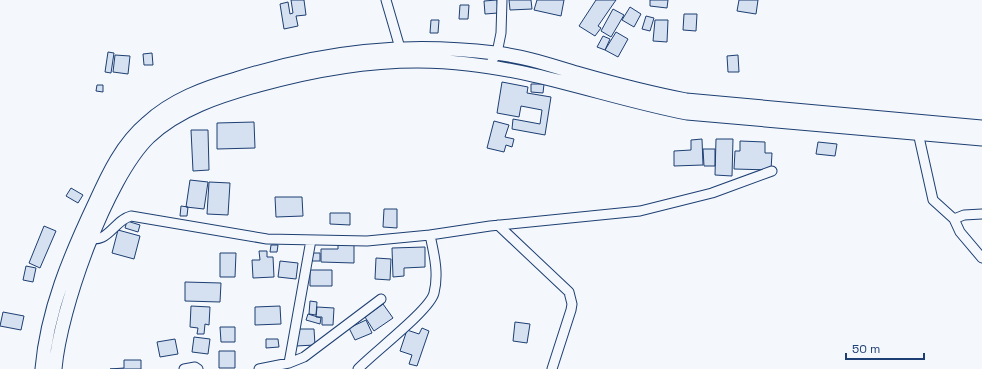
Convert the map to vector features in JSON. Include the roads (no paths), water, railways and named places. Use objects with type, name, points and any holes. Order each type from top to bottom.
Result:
[{"type":"main road","points":[[54,369],[62,329],[86,237],[107,176],[133,137],[147,122],[168,106],[204,89],[286,64],[327,55],[400,48],[439,48],[497,53],[546,64],[648,92],[686,100],[982,127]]},
{"type":"main road","points":[[42,369],[44,349],[50,321],[62,280],[132,157],[149,138],[184,112],[213,99],[270,82],[352,64],[426,61],[489,66],[537,76],[650,106],[687,113],[982,139]]},
{"type":"street","points":[[386,0],[400,48]]},
{"type":"street","points":[[489,66],[497,53],[501,33],[502,0]]},
{"type":"street","points":[[916,120],[933,200],[954,219],[960,232],[982,258]]},
{"type":"street","points":[[86,237],[99,239],[122,220],[131,216],[267,240],[367,241],[430,235],[498,225],[640,211],[712,193],[772,171]]},
{"type":"street","points":[[954,219],[964,215],[982,214]]},
{"type":"street","points":[[498,225],[568,292],[572,304],[571,310],[552,369]]},
{"type":"street","points":[[358,369],[413,319],[434,294],[436,268],[430,235]]},
{"type":"street","points":[[289,363],[311,240]]},
{"type":"street","points":[[259,369],[289,363],[304,357],[381,299]]},
{"type":"street","points":[[184,369],[195,367],[198,369]]}]
